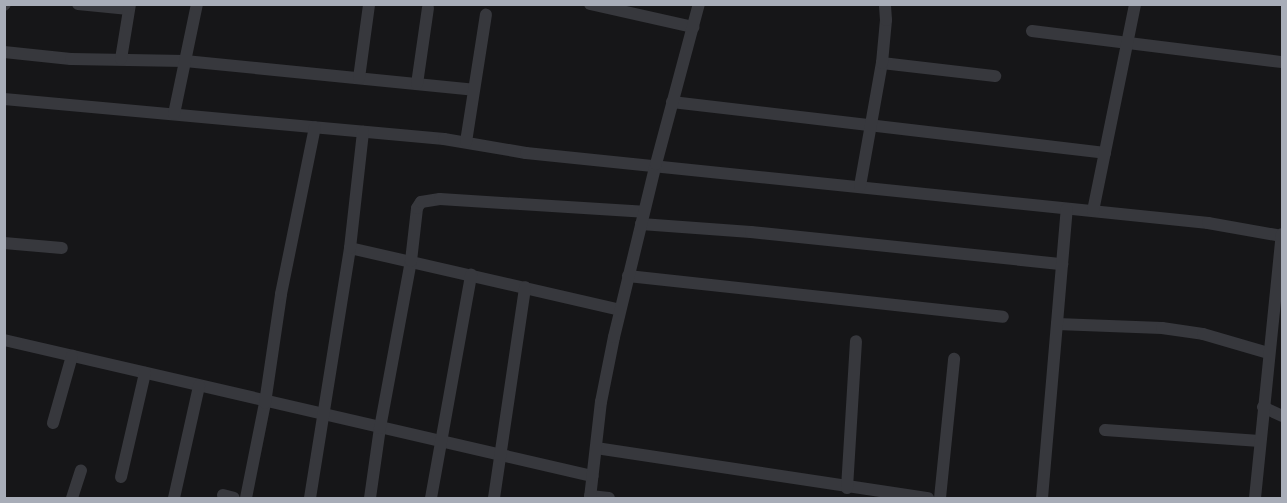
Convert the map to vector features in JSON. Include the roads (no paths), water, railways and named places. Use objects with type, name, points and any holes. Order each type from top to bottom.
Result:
[{"type":"street","points":[[78,4],[129,7],[121,59]]},
{"type":"street","points":[[174,114],[197,4]]},
{"type":"street","points":[[590,4],[693,27]]},
{"type":"street","points":[[609,498],[590,497],[601,402],[642,218],[699,4]]},
{"type":"street","points":[[860,186],[882,63],[886,20],[885,4]]},
{"type":"street","points":[[1093,212],[1135,4]]},
{"type":"street","points":[[358,78],[369,5]]},
{"type":"street","points":[[417,84],[428,8]]},
{"type":"street","points":[[466,142],[486,15]]},
{"type":"street","points":[[1032,30],[1282,62]]},
{"type":"street","points":[[4,52],[71,59],[185,62],[474,90]]},
{"type":"street","points":[[882,63],[995,76]]},
{"type":"street","points":[[4,99],[466,142],[526,153],[656,164],[1208,223],[1282,235],[1268,353],[1255,498]]},
{"type":"street","points":[[672,102],[1105,153]]},
{"type":"street","points":[[246,498],[265,403],[281,294],[315,127]]},
{"type":"street","points":[[310,498],[350,248],[363,132]]},
{"type":"street","points":[[370,498],[380,428],[411,261],[417,208],[421,202],[428,199],[642,218],[751,232],[1062,264]]},
{"type":"street","points":[[1042,498],[1067,209]]},
{"type":"street","points":[[4,243],[62,248]]},
{"type":"street","points":[[350,248],[620,310]]},
{"type":"street","points":[[431,498],[471,275]]},
{"type":"street","points":[[628,276],[1003,317]]},
{"type":"street","points":[[494,498],[525,287]]},
{"type":"street","points":[[1057,324],[1162,328],[1203,333],[1268,353]]},
{"type":"street","points":[[4,340],[265,403],[592,476]]},
{"type":"street","points":[[847,488],[856,341]]},
{"type":"street","points":[[53,423],[72,356]]},
{"type":"street","points":[[940,498],[954,360]]},
{"type":"street","points":[[121,477],[145,373]]},
{"type":"street","points":[[174,498],[199,386]]},
{"type":"street","points":[[1263,407],[1282,416]]},
{"type":"street","points":[[1105,429],[1260,441]]},
{"type":"street","points":[[596,448],[847,488],[928,498]]},
{"type":"street","points":[[72,498],[81,470]]}]
